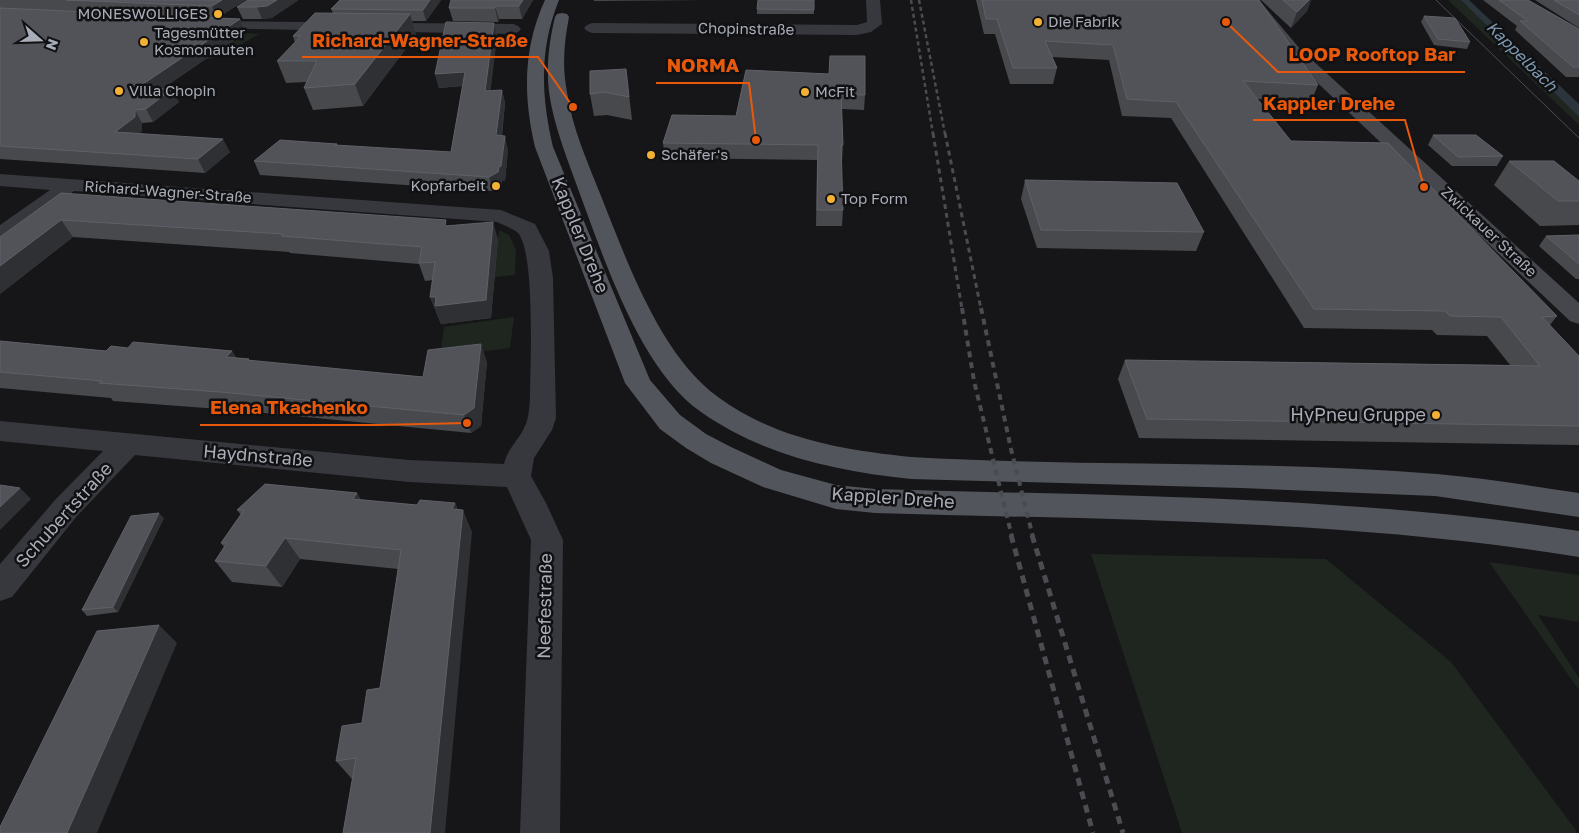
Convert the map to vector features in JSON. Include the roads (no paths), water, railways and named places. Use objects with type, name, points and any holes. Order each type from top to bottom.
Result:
[{"type":"main road","name":"Zwickauer Straße","points":[[1252,0],[1294,52],[1579,316]]},
{"type":"main road","name":"Kappler Drehe","points":[[558,5],[556,88],[564,125],[610,247],[646,326],[671,369],[689,388],[708,404],[764,437],[831,458],[885,467],[1269,478],[1438,486],[1579,504]]},
{"type":"main road","name":"Kappler Drehe","points":[[558,5],[534,65],[535,102],[544,147],[638,383],[670,422],[696,441],[721,455],[773,479],[836,497],[885,501],[1327,515],[1500,531],[1579,544]]},
{"type":"street","name":"Chopinstraße","points":[[592,28],[857,30],[866,29],[875,24],[873,0]]},
{"type":"street","points":[[220,25],[243,10]]},
{"type":"street","points":[[193,24],[513,30]]},
{"type":"street","name":"Richard-Wagner-Straße","points":[[0,180],[501,216],[515,222],[527,229],[538,251],[541,278],[543,399],[542,418],[538,430],[520,456],[516,476]]},
{"type":"street","points":[[0,235],[70,185]]},
{"type":"street","name":"Haydnstraße","points":[[0,430],[409,471],[516,476]]},
{"type":"street","name":"Schubertstraße","points":[[0,587],[66,508],[128,444]]},
{"type":"street","name":"Neefestraße","points":[[516,476],[547,540],[540,833]]},
{"type":"water","name":"Kappelbach","points":[[1461,0],[1469,0],[1579,104],[1579,117]]},
{"type":"tram line","points":[[1436,0],[1579,138]]},
{"type":"railway","points":[[911,0],[933,134]]},
{"type":"railway","points":[[919,0],[945,134]]},
{"type":"railway","points":[[933,133],[962,309]]},
{"type":"railway","points":[[945,133],[981,309]]},
{"type":"railway","points":[[962,308],[974,381],[1012,537]]},
{"type":"railway","points":[[981,308],[1011,449],[1033,537]]},
{"type":"railway","points":[[1011,535],[1093,833]]},
{"type":"railway","points":[[1032,535],[1123,833]]},
{"type":"place","name":"MONESWOLLIGES","points":[[218,14]]},
{"type":"place","name":"Die Fabrik","points":[[1038,22]]},
{"type":"place","name":"LOOP Rooftop Bar","points":[[1226,22]]},
{"type":"place","name":"Tagesmütter Kosmonauten","points":[[144,42]]},
{"type":"place","name":"Villa Chopin","points":[[119,91]]},
{"type":"place","name":"McFit","points":[[805,92]]},
{"type":"place","name":"Richard-Wagner-Straße","points":[[573,107]]},
{"type":"place","name":"NORMA","points":[[756,140]]},
{"type":"place","name":"Schäfer's","points":[[651,155]]},
{"type":"place","name":"Kopfarbeit","points":[[496,186]]},
{"type":"place","name":"Kappler Drehe","points":[[1424,187]]},
{"type":"place","name":"Top Form","points":[[831,199]]},
{"type":"place","name":"HyPneu Gruppe","points":[[1436,415]]},
{"type":"place","name":"Elena Tkachenko","points":[[467,423]]}]
